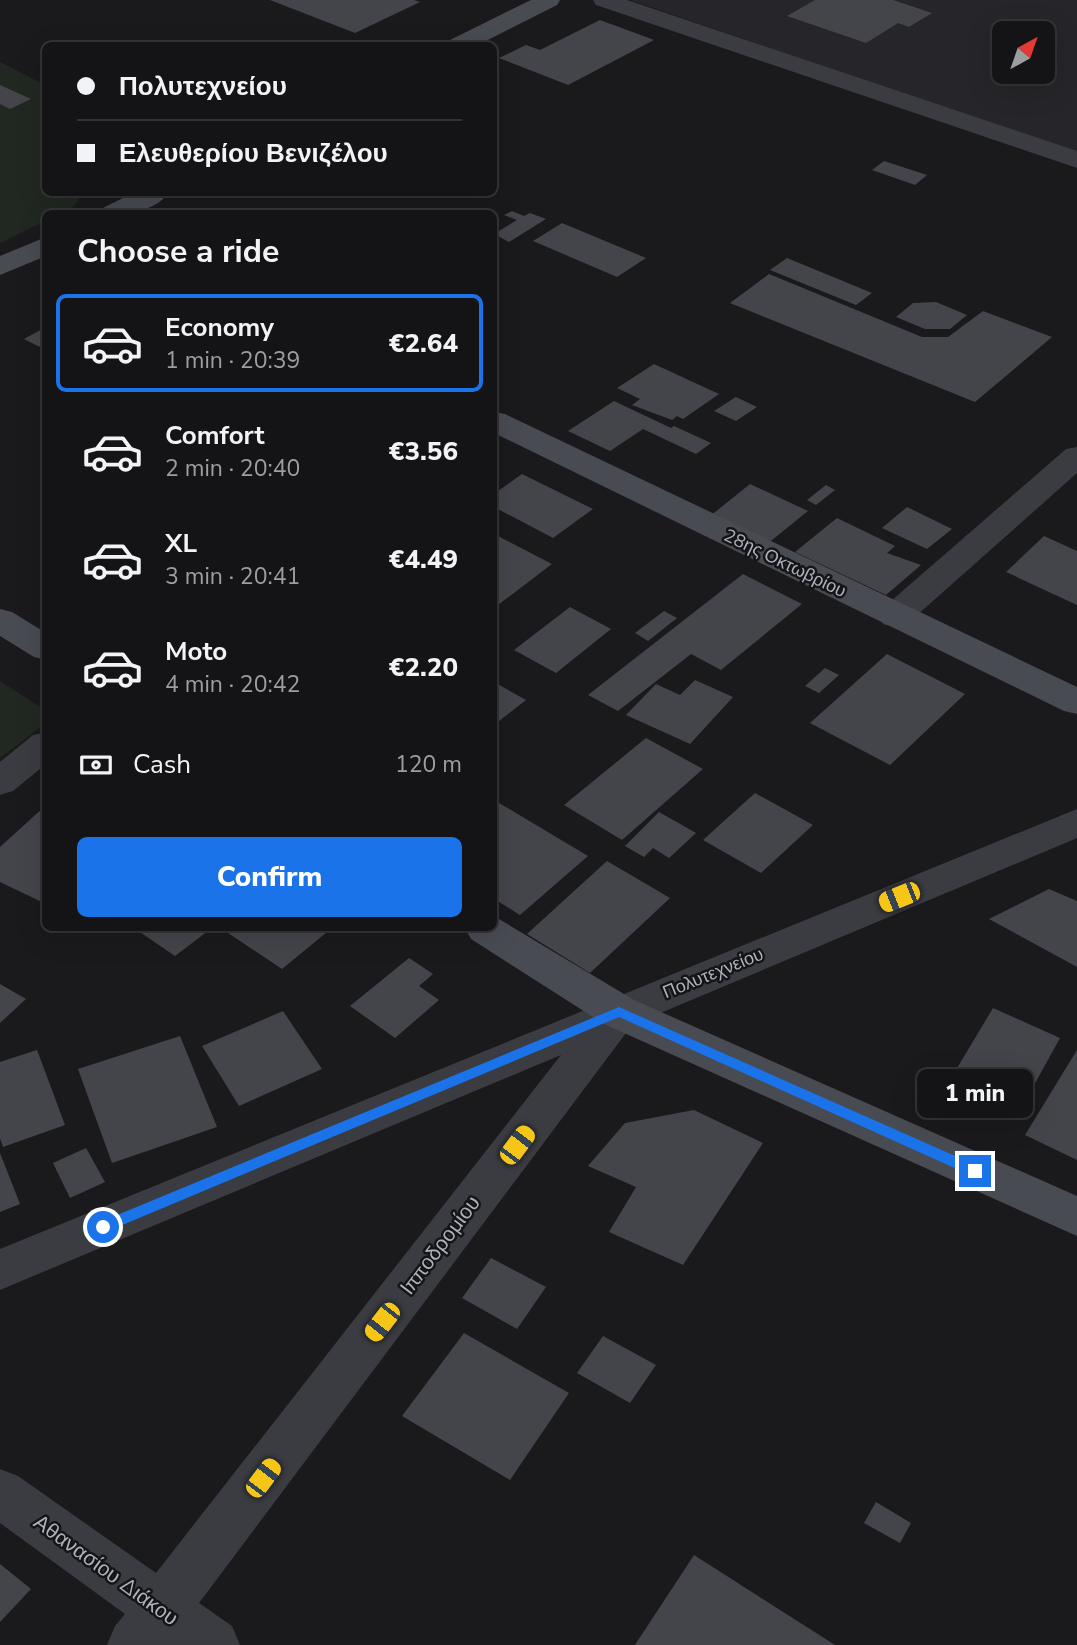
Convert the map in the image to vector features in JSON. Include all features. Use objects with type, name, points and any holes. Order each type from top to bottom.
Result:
[{"type":"main road","points":[[464,42],[549,0]]},
{"type":"main road","points":[[121,210],[148,196]]},
{"type":"main road","points":[[0,267],[42,247]]},
{"type":"main road","name":"28ης Οκτωβρίου","points":[[497,422],[1077,702]]},
{"type":"main road","points":[[0,620],[42,646]]},
{"type":"main road","points":[[490,931],[619,1012],[1077,1217]]},
{"type":"street","points":[[604,0],[1077,160]]},
{"type":"street","points":[[895,616],[1077,456]]},
{"type":"street","points":[[0,782],[42,747]]},
{"type":"street","name":"Πολυτεχνείου","points":[[0,1270],[1077,823]]},
{"type":"street","name":"Ιπποδρομίου","points":[[148,1628],[619,1012]]},
{"type":"street","name":"Αθανασίου Διάκου","points":[[0,1493],[148,1628],[213,1645]]},
{"type":"shaded area","points":[[630,0],[1077,0],[1077,153]]},
{"type":"shaded area","points":[[0,62],[42,83],[42,196],[81,196],[68,210],[42,210],[42,222],[0,243]]},
{"type":"shaded area","points":[[0,681],[42,708],[42,726],[0,758]]},
{"type":"building","points":[[270,0],[414,0],[420,2],[355,33]]},
{"type":"building","points":[[815,0],[893,0],[932,13],[909,27],[898,23],[866,43],[787,16]]},
{"type":"building","points":[[600,20],[654,40],[568,85],[499,58],[526,45],[540,50]]},
{"type":"building","points":[[0,85],[31,99],[10,109],[0,104]]},
{"type":"building","points":[[884,161],[927,175],[915,185],[872,170]]},
{"type":"building","points":[[512,211],[524,216],[530,213],[546,219],[509,242],[497,236],[497,232],[517,220],[504,215]]},
{"type":"building","points":[[562,223],[646,258],[617,277],[533,241]]},
{"type":"building","points":[[787,258],[872,293],[856,305],[770,270]]},
{"type":"building","points":[[769,274],[922,337],[948,337],[983,311],[1052,337],[975,402],[730,303]]},
{"type":"building","points":[[936,302],[967,315],[950,329],[925,329],[896,317],[913,303]]},
{"type":"building","points":[[42,329],[42,348],[24,339]]},
{"type":"building","points":[[654,364],[719,394],[683,419],[677,416],[672,420],[632,405],[640,399],[617,388]]},
{"type":"building","points":[[736,397],[757,407],[736,421],[714,411]]},
{"type":"building","points":[[614,401],[671,428],[674,426],[711,443],[696,454],[643,429],[610,451],[568,431]]},
{"type":"building","points":[[522,474],[593,509],[553,538],[497,509],[497,492]]},
{"type":"building","points":[[750,484],[808,511],[767,544],[709,517]]},
{"type":"building","points":[[826,485],[835,490],[816,505],[807,500]]},
{"type":"building","points":[[907,507],[952,529],[927,549],[882,528]]},
{"type":"building","points":[[837,518],[895,546],[887,553],[921,565],[886,595],[795,552]]},
{"type":"building","points":[[497,536],[552,564],[497,606]]},
{"type":"building","points":[[1044,536],[1077,551],[1077,605],[1006,572]]},
{"type":"building","points":[[743,574],[802,604],[721,670],[691,654],[618,711],[588,695]]},
{"type":"building","points":[[570,607],[611,629],[556,673],[514,650]]},
{"type":"building","points":[[664,611],[677,618],[648,641],[635,633]]},
{"type":"building","points":[[887,654],[965,694],[890,765],[810,723]]},
{"type":"building","points":[[825,668],[839,675],[819,693],[805,686]]},
{"type":"building","points":[[695,680],[733,697],[690,744],[626,715],[656,684],[680,695]]},
{"type":"building","points":[[497,684],[526,700],[497,723]]},
{"type":"building","points":[[646,738],[703,769],[622,840],[564,805]]},
{"type":"building","points":[[755,793],[813,825],[761,873],[703,840]]},
{"type":"building","points":[[497,802],[588,856],[520,915],[497,901]]},
{"type":"building","points":[[42,809],[42,902],[0,882],[0,847]]},
{"type":"building","points":[[659,812],[696,833],[669,858],[653,848],[644,857],[625,846]]},
{"type":"building","points":[[607,861],[670,898],[590,973],[527,934]]},
{"type":"building","points":[[1049,889],[1077,901],[1077,967],[989,919]]},
{"type":"building","points":[[138,931],[208,931],[175,956]]},
{"type":"building","points":[[225,931],[328,931],[282,969]]},
{"type":"building","points":[[409,958],[433,974],[419,986],[439,1000],[395,1038],[350,1006]]},
{"type":"building","points":[[0,984],[26,999],[0,1023]]},
{"type":"building","points":[[993,1008],[1060,1038],[1017,1116],[947,1085]]},
{"type":"building","points":[[283,1011],[322,1069],[239,1106],[202,1046]]},
{"type":"building","points":[[180,1036],[217,1127],[112,1163],[78,1069]]},
{"type":"building","points":[[37,1050],[65,1125],[3,1147],[0,1138],[0,1062]]},
{"type":"building","points":[[1077,1050],[1077,1160],[1025,1135]]},
{"type":"building","points":[[694,1110],[763,1143],[683,1265],[609,1232],[636,1187],[588,1166],[625,1123]]},
{"type":"building","points":[[86,1148],[105,1182],[70,1198],[53,1163]]},
{"type":"building","points":[[0,1153],[20,1204],[0,1212]]},
{"type":"building","points":[[491,1258],[546,1287],[517,1329],[462,1298]]},
{"type":"building","points":[[464,1333],[569,1393],[510,1480],[402,1416]]},
{"type":"building","points":[[603,1336],[656,1365],[630,1403],[577,1373]]},
{"type":"building","points":[[876,1502],[911,1523],[900,1543],[864,1523]]},
{"type":"building","points":[[694,1555],[835,1645],[635,1645]]},
{"type":"building","points":[[0,1564],[31,1589],[0,1622]]},
{"type":"route","points":[[103,1227],[619,1012],[975,1171]]}]
